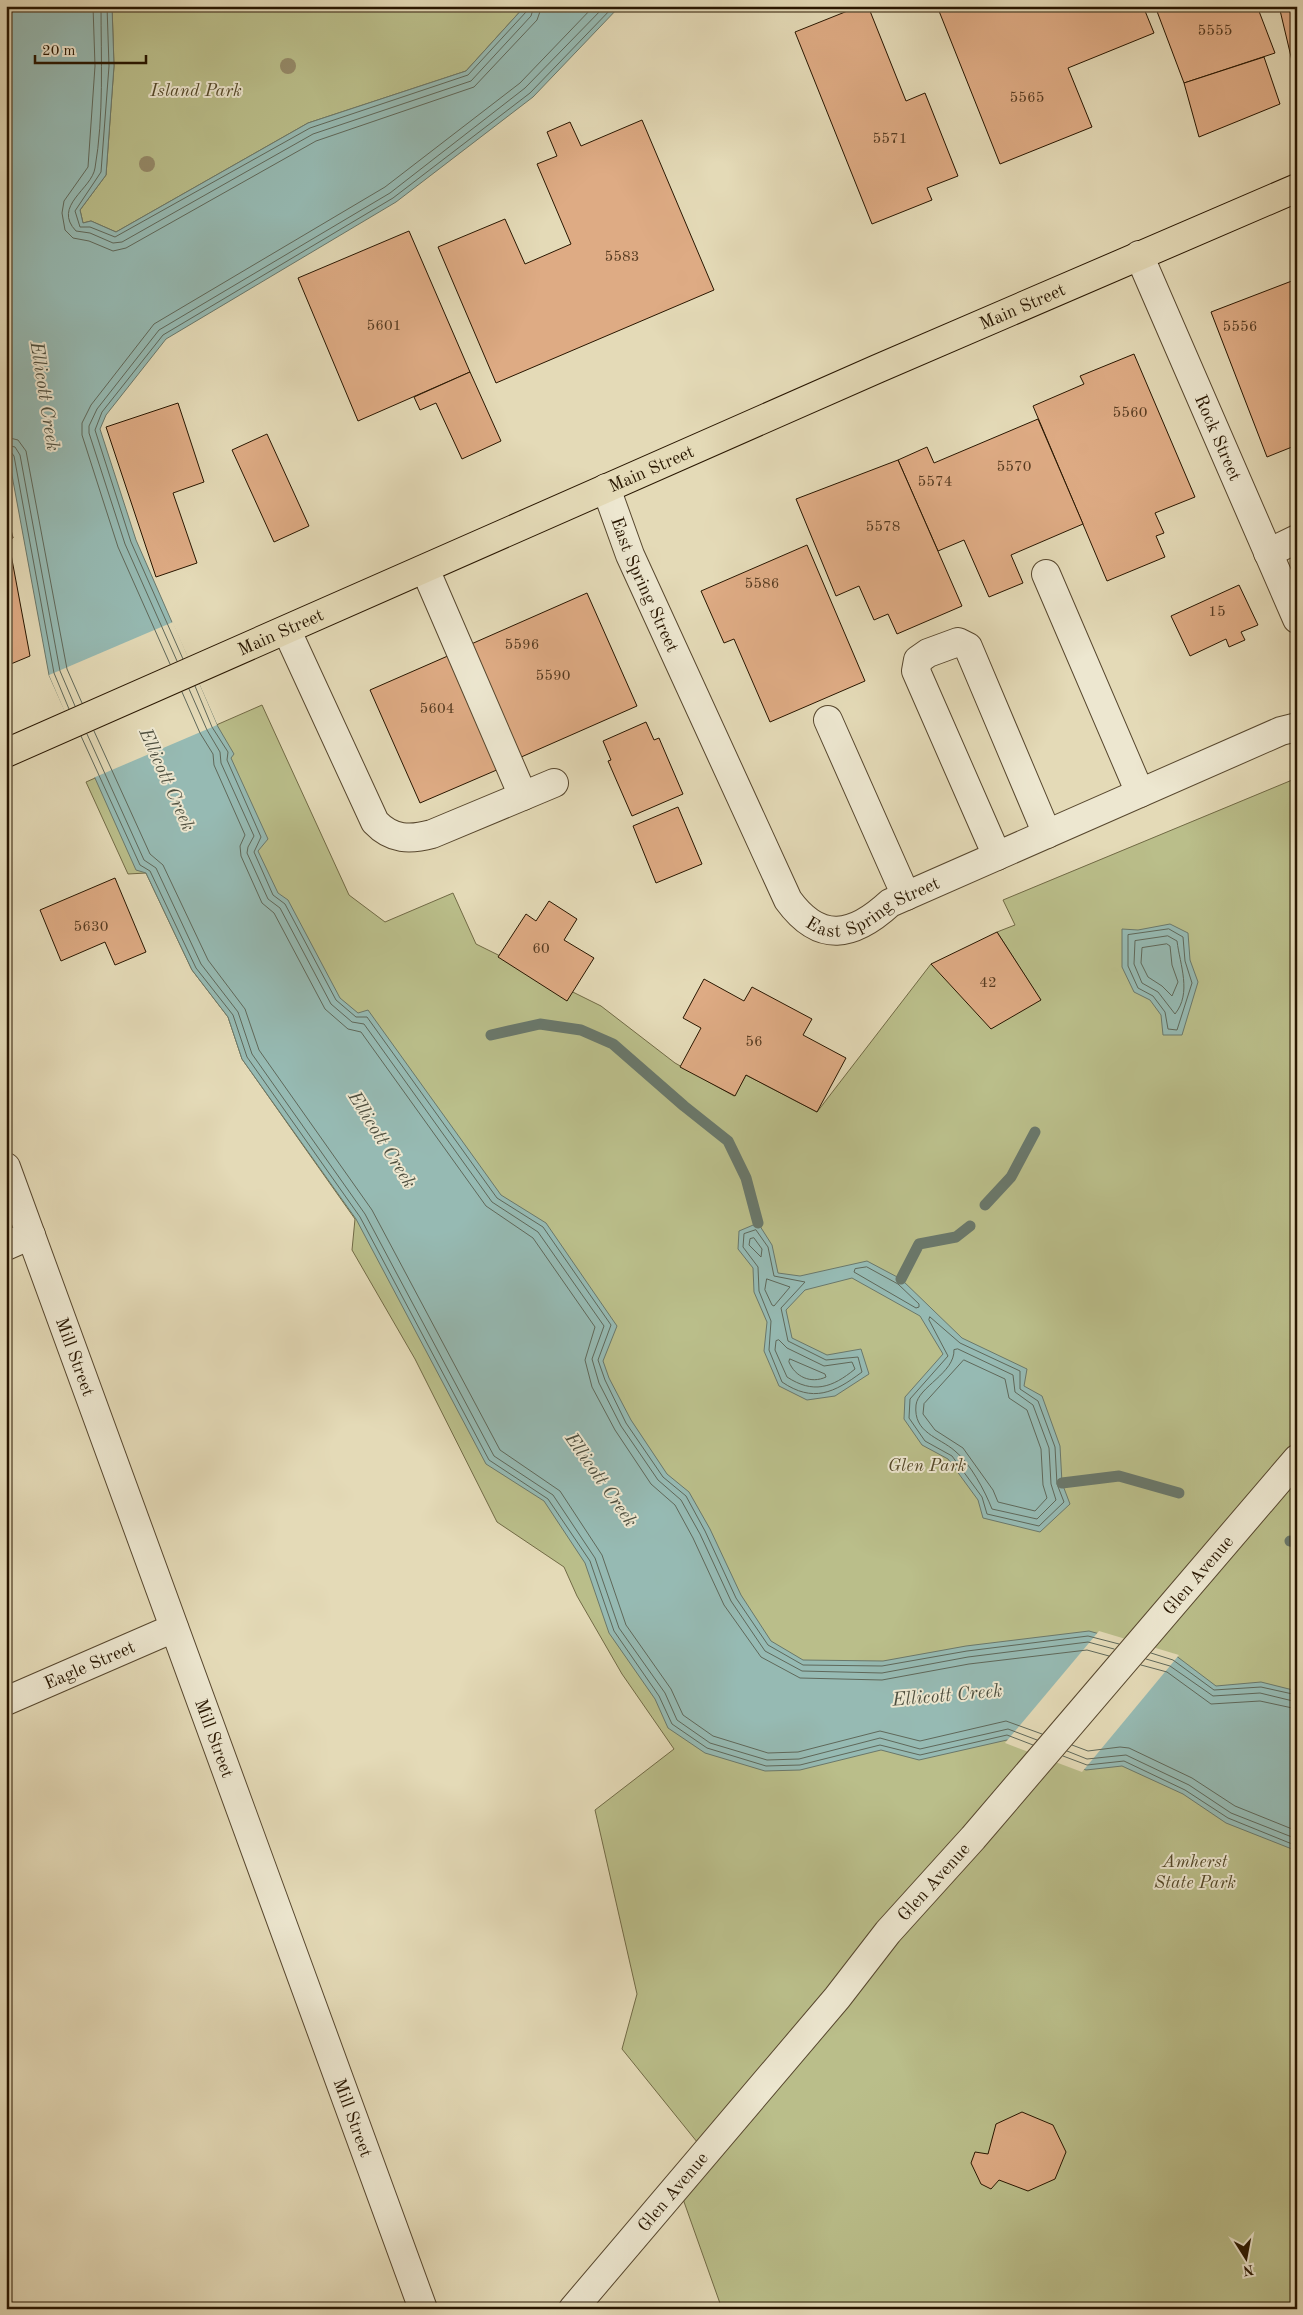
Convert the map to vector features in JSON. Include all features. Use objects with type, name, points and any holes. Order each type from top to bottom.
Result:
[{"type":"main road","name":"Main Street","points":[[6,753],[287,631],[606,488],[1297,188]]},
{"type":"street","name":"Rock Street","points":[[1140,256],[1297,619]]},
{"type":"street","name":"East Spring Street","points":[[606,488],[630,555],[788,900],[801,918],[814,926],[838,930],[852,928],[872,920],[898,899],[1281,731],[1297,727]]},
{"type":"street","points":[[1268,552],[1297,539]]},
{"type":"street","points":[[425,569],[523,796]]},
{"type":"street","points":[[1046,574],[1140,793]]},
{"type":"street","points":[[287,631],[375,822],[382,830],[401,838],[412,839],[432,834],[554,783]]},
{"type":"street","points":[[997,856],[916,671],[918,660],[928,654],[958,642],[968,648],[1047,834]]},
{"type":"street","points":[[828,720],[898,899]]},
{"type":"street","name":"Mill Street","points":[[6,1167],[423,2309]]},
{"type":"street","points":[[6,1246],[31,1235]]},
{"type":"street","name":"Glen Avenue","points":[[573,2309],[837,1998],[888,1932],[1023,1780],[1297,1459]]},
{"type":"street","name":"Eagle Street","points":[[6,1701],[174,1628]]},
{"type":"green space","name":"Island Park","points":[[112,6],[525,6],[466,71],[308,123],[116,232],[91,221],[83,223],[80,210],[106,175],[114,66]]},
{"type":"green space","name":"Glen Park","points":[[262,705],[349,895],[385,922],[453,893],[476,944],[601,1006],[675,1063],[734,1096],[746,1075],[817,1112],[931,964],[1040,999],[997,932],[1015,925],[1003,900],[1297,778],[1297,2309],[722,2309],[683,2199],[710,2158],[622,2049],[637,1994],[595,1810],[674,1749],[622,1674],[577,1596],[564,1567],[497,1522],[415,1359],[352,1250],[355,1219],[242,1059],[228,1017],[192,970],[146,873],[128,874],[86,782]]},
{"type":"water","name":"Ellicott Creek","points":[[6,6],[112,6],[114,66],[106,175],[80,210],[83,223],[91,221],[116,232],[308,123],[466,71],[525,6],[620,6],[533,97],[396,202],[166,339],[106,415],[100,429],[136,540],[217,725],[234,754],[231,758],[268,839],[258,851],[278,893],[288,900],[340,998],[358,1013],[368,1010],[501,1195],[546,1223],[617,1326],[603,1361],[609,1378],[631,1420],[667,1474],[689,1492],[710,1529],[741,1595],[771,1641],[803,1660],[883,1661],[966,1646],[1089,1631],[1175,1655],[1216,1686],[1261,1682],[1297,1691],[1297,1851],[1226,1823],[1183,1794],[1122,1766],[1086,1770],[1007,1740],[919,1760],[881,1750],[800,1770],[765,1771],[705,1753],[668,1728],[655,1699],[609,1633],[585,1563],[544,1501],[486,1464],[356,1219],[242,1059],[228,1017],[192,970],[146,873],[136,870],[49,675],[6,443]]},
{"type":"water","points":[[1170,924],[1188,933],[1190,960],[1198,982],[1182,1035],[1163,1035],[1161,1015],[1150,1000],[1134,992],[1122,967],[1122,929],[1138,930]]},
{"type":"water","points":[[758,1223],[772,1245],[778,1273],[800,1276],[867,1261],[901,1279],[962,1338],[1027,1369],[1024,1386],[1042,1396],[1060,1446],[1062,1483],[1070,1504],[1040,1532],[983,1518],[978,1500],[948,1459],[922,1445],[904,1419],[905,1397],[943,1354],[920,1316],[852,1278],[805,1290],[786,1310],[792,1338],[827,1355],[861,1349],[869,1374],[835,1396],[807,1400],[779,1386],[764,1351],[767,1322],[754,1292],[753,1268],[738,1249],[739,1231]]},
{"type":"pier","points":[[173,622],[217,725],[93,778],[49,675]]},
{"type":"pier","points":[[1099,1631],[1179,1655],[1082,1772],[1005,1743]]},
{"type":"building","points":[[860,6],[868,6],[906,101],[925,93],[958,176],[927,188],[932,200],[872,224],[795,32]]},
{"type":"building","points":[[937,6],[1143,6],[1154,33],[1068,68],[1092,127],[1000,164]]},
{"type":"building","points":[[1155,6],[1257,6],[1275,53],[1184,83]]},
{"type":"building","points":[[1279,6],[1297,6],[1297,82]]},
{"type":"building","points":[[1264,57],[1280,104],[1199,137],[1184,83]]},
{"type":"building","points":[[642,120],[714,290],[496,383],[438,247],[505,219],[525,264],[571,244],[537,164],[557,156],[547,132],[570,122],[581,146]]},
{"type":"building","points":[[409,231],[470,372],[358,421],[298,278]]},
{"type":"building","points":[[1297,279],[1297,445],[1267,457],[1211,312]]},
{"type":"building","points":[[1134,354],[1195,497],[1155,513],[1164,533],[1156,536],[1165,557],[1107,581],[1033,406],[1084,384],[1080,376]]},
{"type":"building","points":[[470,372],[501,441],[462,459],[436,403],[420,410],[414,397]]},
{"type":"building","points":[[178,403],[204,482],[173,493],[197,563],[156,577],[106,427]]},
{"type":"building","points":[[1038,419],[1083,524],[1011,555],[1023,583],[989,597],[964,540],[938,551],[898,460],[927,447],[934,463]]},
{"type":"building","points":[[267,434],[309,526],[274,542],[232,450]]},
{"type":"building","points":[[898,460],[962,606],[897,634],[888,614],[874,620],[859,586],[836,596],[796,499]]},
{"type":"building","points":[[6,509],[13,538],[6,540]]},
{"type":"building","points":[[807,545],[865,681],[770,722],[734,639],[724,643],[701,591]]},
{"type":"building","points":[[6,549],[10,549],[30,656],[6,666]]},
{"type":"building","points":[[1239,585],[1258,625],[1241,632],[1245,640],[1229,647],[1226,639],[1190,656],[1171,616]]},
{"type":"building","points":[[587,593],[637,706],[519,758],[469,645]]},
{"type":"building","points":[[450,655],[499,769],[420,803],[370,690]]},
{"type":"building","points":[[646,722],[654,740],[659,738],[683,794],[632,816],[608,761],[611,760],[603,741]]},
{"type":"building","points":[[678,807],[702,864],[656,883],[633,826]]},
{"type":"building","points":[[115,878],[146,952],[115,965],[105,942],[61,961],[40,910]]},
{"type":"building","points":[[549,901],[577,919],[564,940],[594,958],[567,1001],[498,957],[526,914],[536,921]]},
{"type":"building","points":[[997,932],[1041,1000],[991,1029],[931,964]]},
{"type":"building","points":[[704,979],[744,1001],[752,987],[812,1019],[803,1035],[846,1058],[817,1112],[746,1075],[735,1096],[680,1067],[701,1028],[683,1018]]},
{"type":"building","points":[[1022,2112],[1053,2125],[1066,2152],[1055,2179],[1028,2191],[999,2180],[991,2189],[981,2184],[971,2163],[975,2152],[988,2154],[996,2124]]},
{"type":"waterway","points":[[491,1035],[540,1024],[581,1030],[613,1044],[684,1106],[728,1141],[746,1178],[758,1223]]},
{"type":"waterway","points":[[985,1205],[1011,1177],[1035,1132]]},
{"type":"waterway","points":[[901,1279],[919,1244],[956,1237],[970,1226]]},
{"type":"waterway","points":[[1062,1483],[1119,1476],[1179,1493]]},
{"type":"waterway","points":[[1290,1541],[1297,1543]]},
{"type":"park label","name":"Amherst State Park","points":[[1195,1871]]}]
